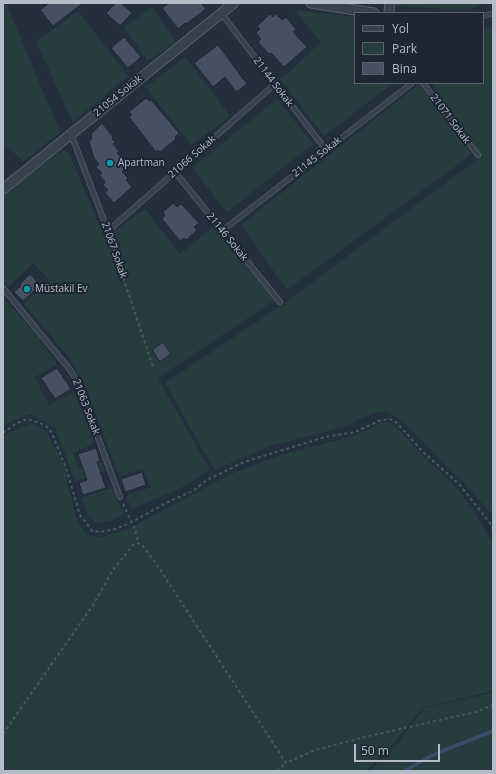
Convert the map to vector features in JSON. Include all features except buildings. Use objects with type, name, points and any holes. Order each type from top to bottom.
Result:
[{"type":"street","name":"21054 Sokak","points":[[3,189],[234,3]]},
{"type":"street","points":[[314,3],[368,12]]},
{"type":"lane","name":"21144 Sokak","points":[[221,13],[326,150]]},
{"type":"lane","name":"21066 Sokak","points":[[108,231],[275,84]]},
{"type":"lane","name":"21145 Sokak","points":[[222,231],[411,84]]},
{"type":"lane","name":"21071 Sokak","points":[[424,84],[478,155]]},
{"type":"lane","name":"21067 Sokak","points":[[71,134],[108,231]]},
{"type":"lane","name":"21146 Sokak","points":[[175,172],[280,302]]},
{"type":"lane","name":"21063 Sokak","points":[[3,288],[71,371],[77,381],[120,497]]},
{"type":"path","name":"21067 Sokak","points":[[108,231],[153,367]]},
{"type":"path","points":[[3,433],[15,424],[28,419],[40,423],[48,428],[54,438],[67,471],[80,515],[92,531],[100,532],[116,529],[132,522],[168,502],[193,491],[207,480],[244,462],[325,436],[354,432],[381,420],[390,419],[397,423],[424,453],[459,484],[490,523],[493,530]]},
{"type":"path","points":[[120,497],[135,529],[138,543]]},
{"type":"path","points":[[3,734],[93,605],[113,570],[133,545],[138,543]]},
{"type":"path","points":[[138,543],[144,546],[157,565],[286,764]]},
{"type":"path","points":[[277,771],[286,764],[315,750],[373,735],[463,715],[493,705]]},
{"type":"green space","points":[[3,3],[6,3],[60,132],[24,161],[3,144]]},
{"type":"green space","points":[[397,3],[487,3],[467,10],[397,6]]},
{"type":"green space","points":[[152,7],[176,42],[148,61],[124,27]]},
{"type":"green space","points":[[294,10],[354,17],[354,84],[392,84],[324,136],[279,78],[286,75],[321,42]]},
{"type":"green space","points":[[78,11],[128,76],[73,122],[36,42]]},
{"type":"green space","points":[[493,26],[493,516],[464,483],[401,420],[390,413],[381,411],[363,417],[350,425],[270,446],[214,470],[165,383],[282,305],[482,156],[433,84],[484,84],[484,28],[489,29]]},
{"type":"green space","points":[[185,57],[230,116],[191,145],[146,87]]},
{"type":"green space","points":[[419,84],[472,154],[287,290],[241,225]]},
{"type":"green space","points":[[277,99],[313,144],[227,212],[192,168]]},
{"type":"green space","points":[[64,150],[69,154],[105,238],[145,209],[180,254],[213,227],[275,300],[158,378],[210,470],[179,489],[132,509],[126,496],[151,487],[143,469],[119,476],[85,385],[70,358],[24,304],[50,280],[33,263],[8,287],[3,281],[3,195],[26,176]]},
{"type":"green space","points":[[4,298],[38,336],[57,364],[35,377],[49,405],[74,392],[93,437],[93,444],[73,453],[79,469],[101,463],[105,471],[75,482],[55,427],[30,414],[3,425]]},
{"type":"green space","points":[[382,422],[392,424],[454,485],[471,506],[493,543],[493,691],[422,708],[396,741],[366,771],[3,771],[3,437],[10,432],[33,423],[48,433],[64,466],[75,513],[81,527],[88,535],[101,538],[130,528],[231,474],[280,455],[346,438],[363,432]]},
{"type":"green space","points":[[111,488],[124,514],[111,521],[97,524],[88,516],[81,498]]},
{"type":"green space","points":[[493,693],[493,771],[369,771],[399,742],[424,708]]},
{"type":"waterway","points":[[404,771],[435,754],[493,731]]},
{"type":"place","name":"Apartman","points":[[110,163]]},
{"type":"place","name":"Müstakil Ev","points":[[27,289]]}]
